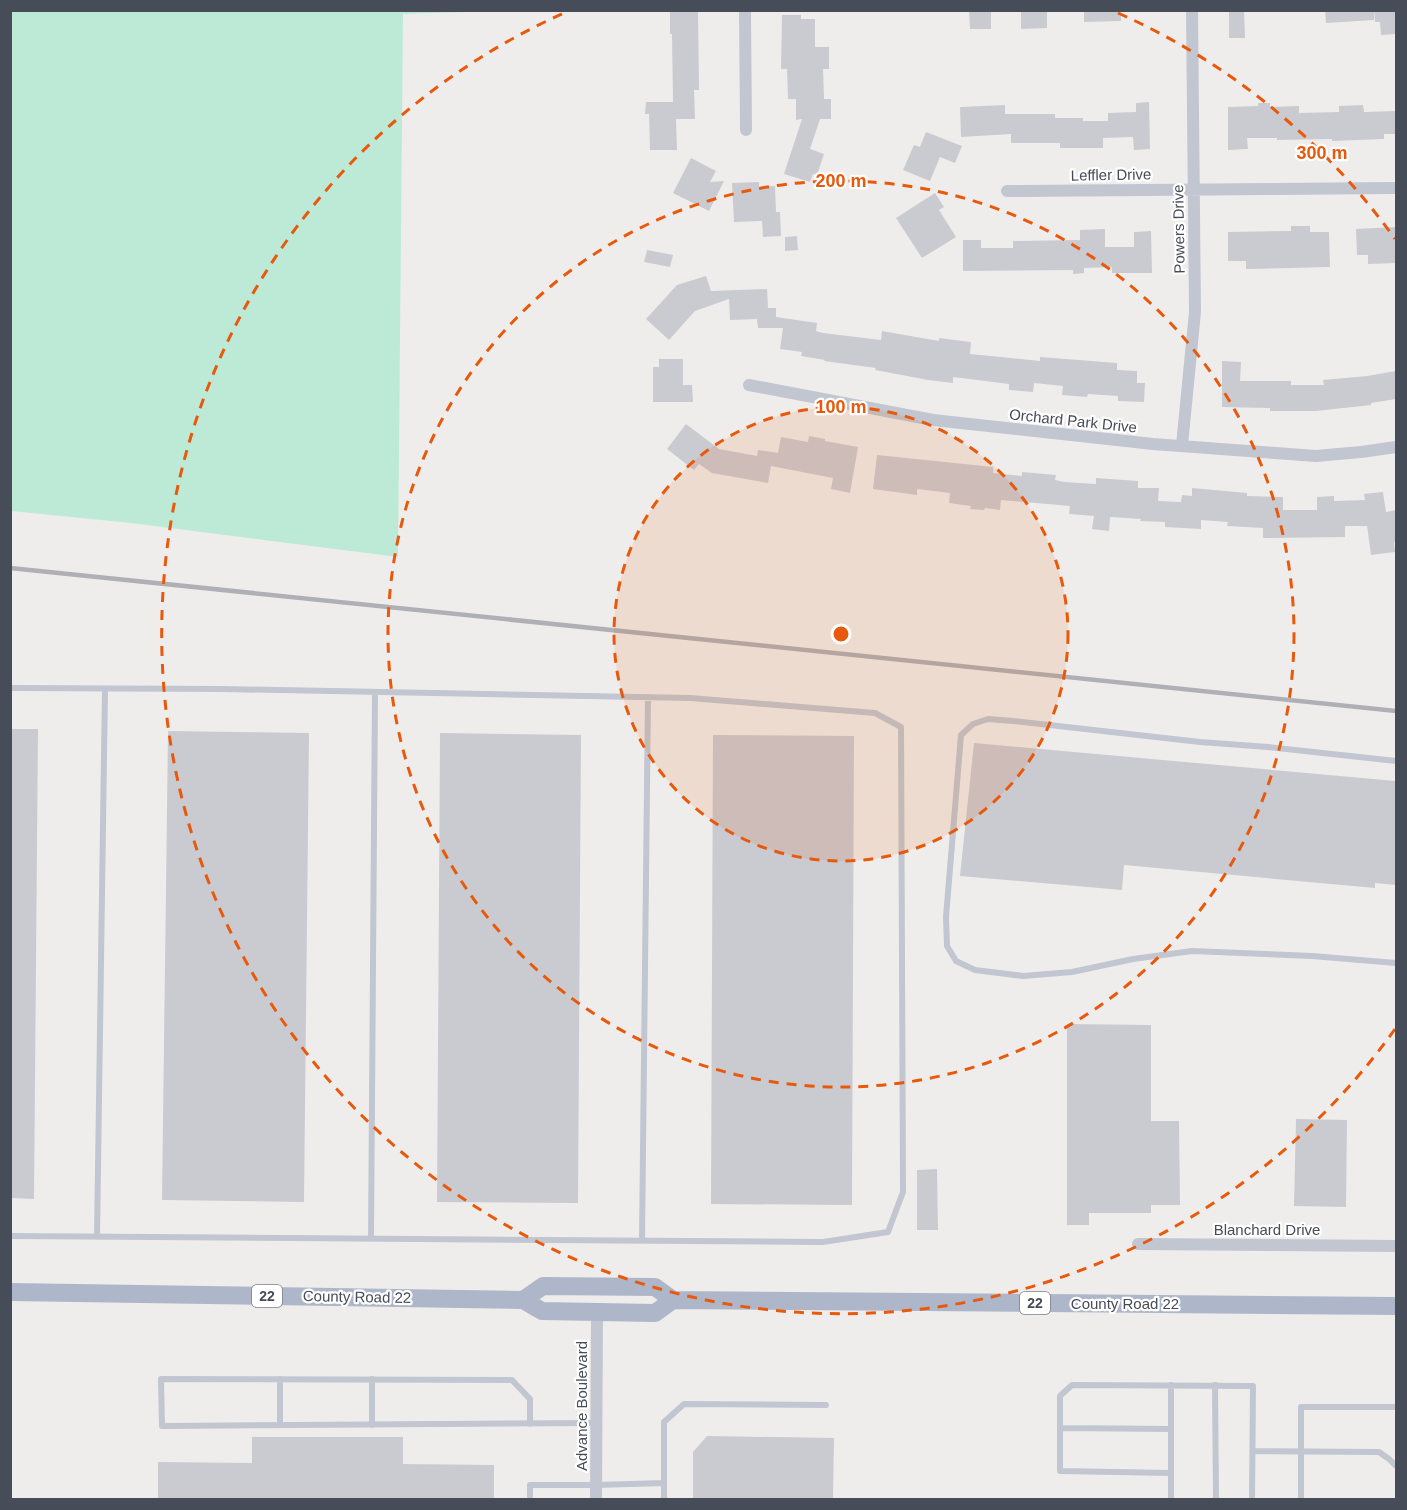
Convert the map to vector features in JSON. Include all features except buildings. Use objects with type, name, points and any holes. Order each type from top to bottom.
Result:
[{"type":"main road","name":"County Road 22","points":[[523,1300],[543,1286],[655,1287],[673,1300],[1396,1306]]},
{"type":"main road","name":"County Road 22","points":[[10,1292],[523,1300],[542,1311],[656,1313],[673,1300]]},
{"type":"street","points":[[745,10],[746,130]]},
{"type":"street","name":"Powers Drive","points":[[1182,446],[1195,312],[1192,10]]},
{"type":"street","name":"Leffler Drive","points":[[1007,190],[1396,188]]},
{"type":"street","name":"Orchard Park Drive","points":[[749,385],[933,420],[1153,444],[1316,456],[1396,447]]},
{"type":"street","name":"Blanchard Drive","points":[[1138,1244],[1396,1246]]},
{"type":"street","name":"Advance Boulevard","points":[[596,1500],[597,1312]]},
{"type":"lane","points":[[10,688],[690,698],[875,713],[902,727],[903,1192],[888,1232],[823,1242],[10,1236]]},
{"type":"lane","points":[[97,1236],[105,689]]},
{"type":"lane","points":[[371,1238],[375,692]]},
{"type":"lane","points":[[642,1240],[648,697]]},
{"type":"lane","points":[[1396,760],[1013,721],[988,719],[973,724],[962,735],[946,917],[947,946],[956,961],[975,970],[1023,976],[1072,972],[1133,959],[1192,951],[1312,956],[1396,963]]},
{"type":"lane","points":[[530,1424],[530,1399],[512,1380],[161,1379],[162,1426],[530,1424],[597,1423]]},
{"type":"lane","points":[[280,1379],[280,1425]]},
{"type":"lane","points":[[372,1379],[372,1425]]},
{"type":"lane","points":[[1171,1473],[1060,1471],[1060,1396],[1072,1385],[1252,1386],[1252,1500]]},
{"type":"lane","points":[[1171,1385],[1172,1500]]},
{"type":"lane","points":[[1215,1385],[1216,1500]]},
{"type":"lane","points":[[664,1500],[664,1422],[684,1404],[826,1405]]},
{"type":"lane","points":[[1301,1500],[1301,1407],[1396,1407]]},
{"type":"lane","points":[[1060,1428],[1171,1429]]},
{"type":"lane","points":[[1253,1451],[1379,1452],[1396,1466]]},
{"type":"lane","points":[[530,1500],[530,1485],[664,1482]]},
{"type":"green space","points":[[10,11],[501,11],[403,14],[398,557],[131,523],[11,511]]},
{"type":"railway","points":[[10,568],[1396,711]]}]
